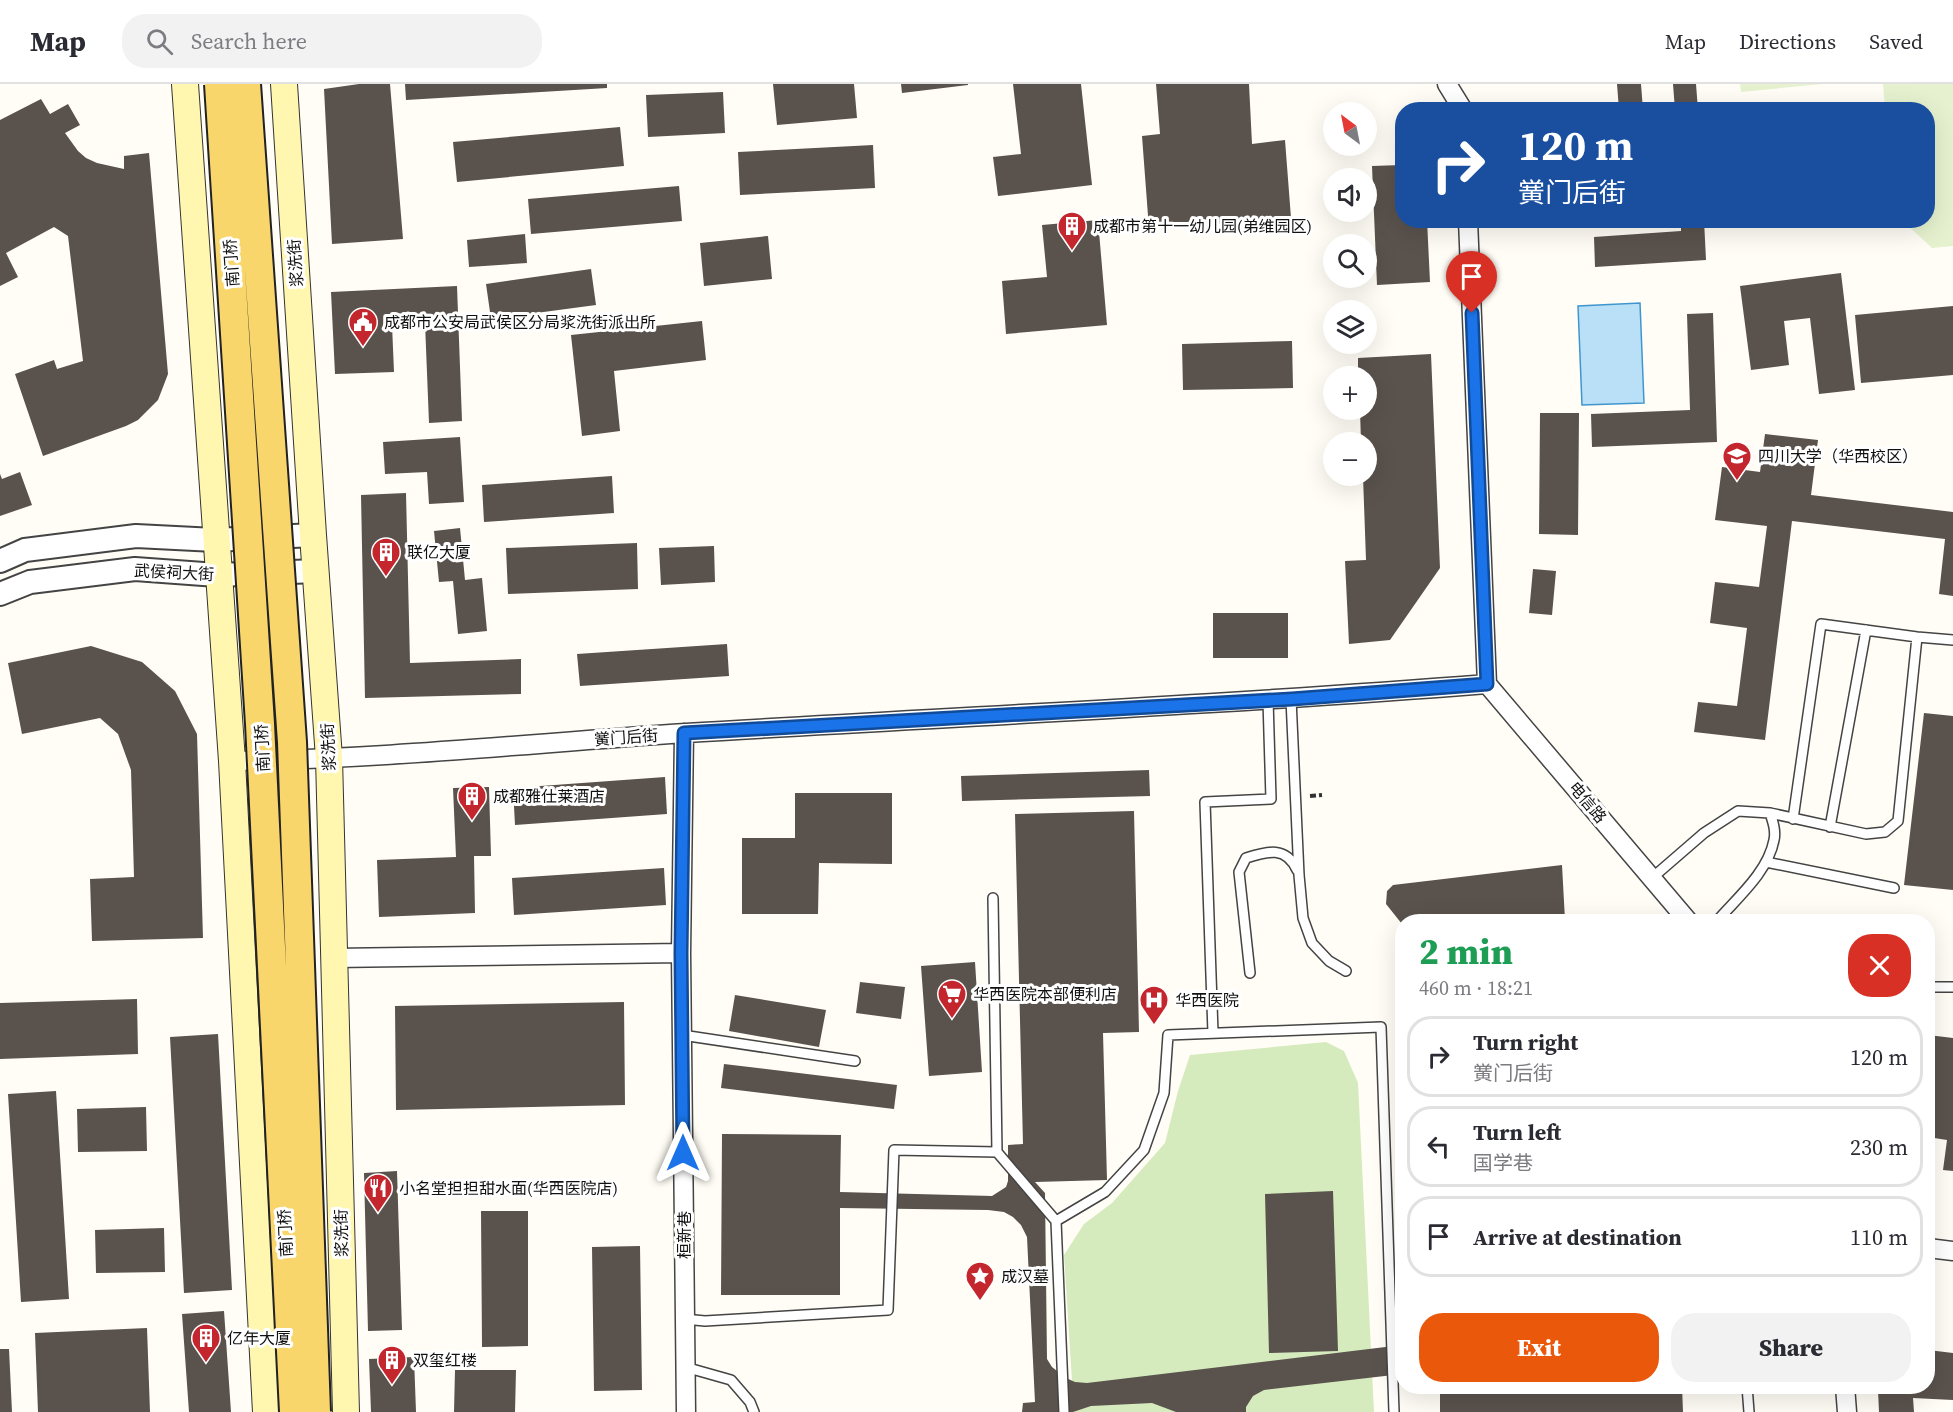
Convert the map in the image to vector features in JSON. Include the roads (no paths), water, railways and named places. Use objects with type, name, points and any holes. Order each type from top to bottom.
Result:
[{"type":"main road","points":[[185,84],[231,761],[266,1412]]},
{"type":"main road","name":"南门桥","points":[[219,84],[261,724],[294,1412]]},
{"type":"main road","name":"南门桥","points":[[246,84],[292,742],[316,1412]]},
{"type":"main road","name":"浆洗街","points":[[284,84],[329,758],[346,1412]]},
{"type":"street","points":[[1447,84],[1458,102]]},
{"type":"street","points":[[1468,228],[1487,684]]},
{"type":"street","name":"武侯祠大街","points":[[0,561],[25,550],[136,536],[215,540],[313,535]]},
{"type":"street","name":"武侯祠大街","points":[[0,594],[30,582],[135,569],[218,575],[316,571]]},
{"type":"street","name":"黉门后街","points":[[231,761],[329,758],[684,733],[1292,699],[1487,684]]},
{"type":"street","name":"电信路","points":[[1487,684],[1682,914]]},
{"type":"street","name":"桓新巷","points":[[684,733],[681,953],[686,1412]]},
{"type":"street","points":[[334,958],[681,953]]},
{"type":"street","points":[[1935,1249],[1953,1251]]},
{"type":"street","points":[[1846,1394],[1847,1412]]},
{"type":"lane","points":[[1793,819],[1821,624],[1953,640]]},
{"type":"lane","points":[[1830,827],[1866,630]]},
{"type":"lane","points":[[1652,878],[1704,833],[1738,811],[1770,813],[1866,834],[1885,832],[1898,821],[1917,637]]},
{"type":"lane","points":[[1292,699],[1299,875],[1303,918],[1312,943],[1329,961],[1346,971]]},
{"type":"lane","points":[[1213,1033],[1205,802],[1271,799],[1268,700]]},
{"type":"lane","points":[[1723,914],[1766,862],[1774,841],[1774,826],[1770,813]]},
{"type":"lane","points":[[1250,973],[1239,872],[1246,858],[1263,853],[1280,852],[1293,861],[1299,875]]},
{"type":"lane","points":[[1766,862],[1893,888]]},
{"type":"lane","points":[[993,898],[997,1152],[1056,1221],[1064,1412]]},
{"type":"lane","points":[[1935,987],[1953,987]]},
{"type":"lane","points":[[1056,1221],[1105,1192],[1144,1150],[1164,1094],[1168,1035],[1381,1027],[1394,1412]]},
{"type":"lane","points":[[682,1035],[855,1061]]},
{"type":"lane","points":[[684,1318],[705,1321],[888,1310],[894,1150],[997,1152]]},
{"type":"lane","points":[[685,1367],[731,1380],[750,1402],[754,1412]]},
{"type":"lane","points":[[1748,1394],[1749,1412]]},
{"type":"water","points":[[1640,303],[1644,403],[1582,405],[1578,306]]},
{"type":"place","name":"成都市第十一幼儿园(弟维园区)","points":[[1072,252]]},
{"type":"place","name":"成都市公安局武侯区分局浆洗街派出所","points":[[363,348]]},
{"type":"place","name":"四川大学（华西校区）","points":[[1737,482]]},
{"type":"place","name":"联亿大厦","points":[[386,578]]},
{"type":"place","name":"成都雅仕莱酒店","points":[[472,822]]},
{"type":"place","name":"华西医院本部便利店","points":[[952,1020]]},
{"type":"place","name":"华西医院","points":[[1154,1026]]},
{"type":"place","name":"小名堂担担甜水面(华西医院店)","points":[[378,1214]]},
{"type":"place","name":"成汉墓","points":[[980,1302]]},
{"type":"place","name":"亿年大厦","points":[[206,1364]]},
{"type":"place","name":"双玺红楼","points":[[392,1386]]}]
